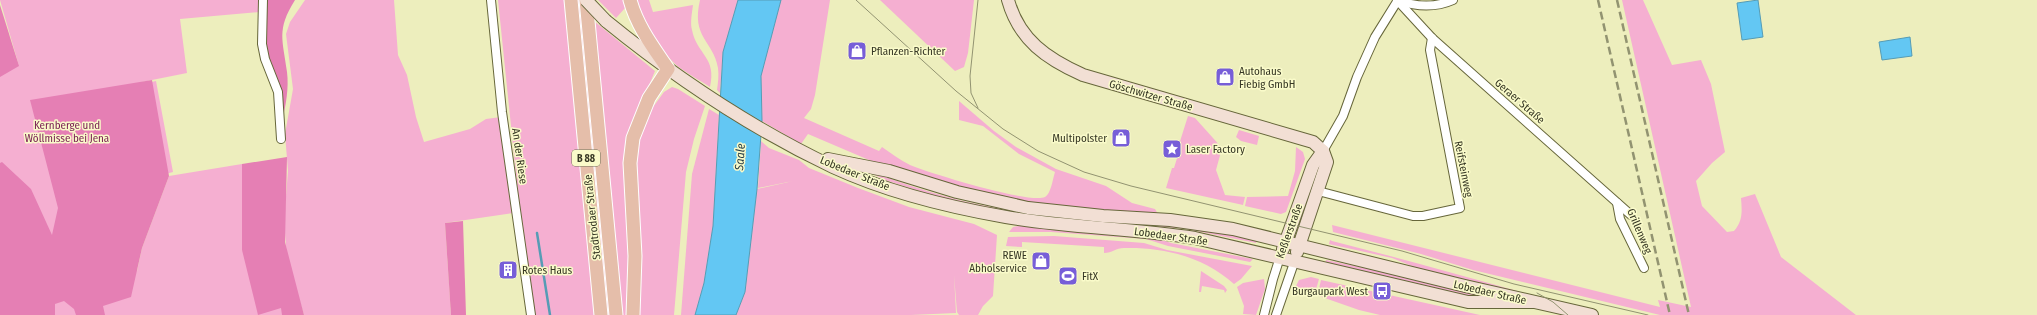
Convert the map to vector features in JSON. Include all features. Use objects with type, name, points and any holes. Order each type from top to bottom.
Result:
[{"type":"main road","name":"Stadtrodaer Straße","points":[[571,0],[602,315]]},
{"type":"main road","name":"Stadtrodaer Straße","points":[[586,0],[616,315]]},
{"type":"main road","name":"Lobedaer Straße","points":[[586,0],[606,20],[695,89],[833,167],[875,183],[959,208],[1058,225],[1179,235],[1294,260],[1468,302],[1533,302]]},
{"type":"main road","points":[[630,0],[633,12],[644,34],[668,69],[649,98],[633,138],[630,163],[635,256],[633,315]]},
{"type":"main road","name":"Göschwitzer Straße","points":[[1008,0],[1013,16],[1023,32],[1046,56],[1065,67],[1083,75],[1313,142],[1323,151]]},
{"type":"main road","name":"Keßlerstraße","points":[[1294,260],[1327,162],[1323,151]]},
{"type":"main road","name":"Keßlerstraße","points":[[1280,257],[1313,165],[1323,151]]},
{"type":"main road","name":"Lobedaer Straße","points":[[813,156],[889,171],[957,192],[1028,208],[1192,222],[1233,229],[1592,315]]},
{"type":"street","points":[[263,0],[262,44],[265,59],[278,92],[280,139]]},
{"type":"street","name":"An der Riese","points":[[491,0],[502,112],[531,315]]},
{"type":"street","points":[[1398,0],[1412,6],[1429,7],[1453,0]]},
{"type":"street","name":"Keßlerstraße","points":[[1323,151],[1343,116],[1357,77],[1376,38],[1398,0]]},
{"type":"street","name":"Geraer Straße","points":[[1398,0],[1432,38],[1631,216]]},
{"type":"street","name":"Reifsteinweg","points":[[1318,191],[1413,216],[1423,216],[1460,208],[1430,50],[1432,38]]},
{"type":"street","name":"Grillenweg","points":[[1616,203],[1620,219],[1644,268]]},
{"type":"street","name":"Keßlerstraße","points":[[1264,315],[1280,257]]},
{"type":"street","name":"Keßlerstraße","points":[[1276,315],[1294,260]]},
{"type":"green space","name":"Kernberge und Wöllmisse bei Jena","points":[[0,0],[260,0],[260,12],[180,19],[187,73],[142,82],[143,84],[156,81],[173,172],[91,194],[137,271],[142,248],[169,176],[242,164],[242,250],[293,315],[0,315],[0,11],[19,66]]},
{"type":"green space","points":[[265,0],[295,0],[285,19],[282,35],[288,84],[282,121],[265,49]]},
{"type":"green space","points":[[305,0],[394,0],[398,55],[407,75],[416,117],[424,142],[470,129],[486,119],[501,117],[513,213],[445,223],[451,315],[304,315],[287,258],[284,221],[288,171],[285,134],[293,89],[286,34],[290,22]]},
{"type":"green space","points":[[498,0],[566,0],[597,315],[535,315],[520,213]]},
{"type":"green space","points":[[575,0],[582,0],[611,315],[606,315]]},
{"type":"green space","points":[[598,0],[624,0],[626,7],[616,18]]},
{"type":"green space","points":[[637,0],[649,0],[653,12],[693,5],[691,27],[694,38],[709,62],[711,69],[710,87],[680,68],[666,55],[651,33]]},
{"type":"green space","points":[[700,0],[738,0],[723,52],[720,93],[717,90],[718,68],[712,51],[700,31],[698,23]]},
{"type":"green space","points":[[781,0],[830,0],[815,95],[811,109],[804,118],[879,151],[882,147],[910,165],[937,174],[1000,192],[1035,198],[1045,197],[1050,189],[1055,172],[1019,154],[983,126],[959,120],[959,101],[994,131],[1016,147],[1056,169],[1106,186],[1132,203],[1155,209],[1158,214],[1096,211],[1006,200],[876,163],[808,134],[801,144],[762,121],[761,76]]},
{"type":"green space","points":[[880,0],[974,0],[968,53],[964,67],[955,71]]},
{"type":"green space","points":[[1622,0],[1643,0],[1672,65],[1701,60],[1711,84],[1725,152],[1712,163],[1696,181],[1702,206],[1727,232],[1734,231],[1739,223],[1742,212],[1741,198],[1755,194],[1781,257],[1856,315],[1660,315],[1473,270],[1421,254],[1333,232],[1332,225],[1660,307],[1658,300],[1691,307]]},
{"type":"green space","points":[[0,5],[19,66],[0,77]]},
{"type":"green space","points":[[594,21],[655,71],[630,131],[628,315],[622,315]]},
{"type":"green space","points":[[152,80],[169,176],[142,248],[131,297],[103,306],[105,315],[76,315],[74,309],[64,301],[55,304],[55,315],[0,315],[0,163],[2,162],[31,189],[52,235],[58,208],[30,100]]},
{"type":"green space","points":[[672,87],[678,89],[705,106],[694,139],[686,172],[674,315],[638,315],[636,145],[648,114],[664,92]]},
{"type":"green space","points":[[709,109],[719,115],[713,226],[704,283],[695,315],[681,315],[692,174]]},
{"type":"green space","points":[[1188,116],[1195,118],[1222,148],[1216,170],[1225,195],[1245,197],[1243,205],[1166,188],[1178,155],[1176,154]]},
{"type":"green space","points":[[1239,130],[1259,136],[1257,145],[1241,141],[1236,137]]},
{"type":"green space","points":[[761,141],[769,148],[799,160],[809,168],[858,188],[909,207],[974,224],[997,235],[993,296],[983,306],[978,315],[959,315],[957,312],[954,275],[956,313],[911,315],[736,315],[745,292],[757,189],[793,181],[758,188]]},
{"type":"green space","points":[[1296,147],[1303,152],[1305,159],[1286,212],[1281,214],[1245,206],[1247,197],[1288,196],[1295,171]]},
{"type":"green space","points":[[287,157],[285,242],[304,315],[282,315],[281,308],[258,315],[242,250],[242,164]]},
{"type":"green space","points":[[870,173],[878,174],[943,196],[1010,210],[1165,225],[1257,240],[1256,243],[1186,229],[1007,213],[935,196],[888,181]]},
{"type":"green space","points":[[463,221],[466,315],[451,315],[445,223]]},
{"type":"green space","points":[[1024,225],[1154,237],[1171,243],[1253,259],[1250,262],[1168,246],[1146,239],[1051,232],[1009,232],[1013,227]]},
{"type":"green space","points":[[1054,236],[1144,243],[1167,250],[1252,266],[1241,279],[1234,284],[1210,267],[1197,260],[1154,249],[1124,248],[1104,253],[1104,247],[1022,242],[1022,247],[1006,246],[1008,237]]},
{"type":"green space","points":[[1330,240],[1524,293],[1422,270],[1392,258],[1329,244]]},
{"type":"green space","points":[[1326,260],[1423,280],[1481,295],[1480,298],[1325,263]]},
{"type":"green space","points":[[1201,271],[1224,286],[1227,290],[1225,293],[1224,290],[1202,286],[1201,292],[1199,292]]},
{"type":"green space","points":[[1311,277],[1319,279],[1315,293],[1295,288],[1299,280]]},
{"type":"green space","points":[[1264,279],[1265,289],[1256,315],[1243,314],[1244,306],[1237,287],[1243,283]]},
{"type":"green space","points":[[1321,280],[1480,315],[1380,315],[1359,310],[1319,296],[1318,293]]},
{"type":"water","name":"Saale","points":[[738,0],[781,0],[761,76],[762,121],[757,189],[745,292],[736,315],[695,315],[704,283],[713,226],[723,52]]},
{"type":"water","points":[[1758,0],[1763,37],[1742,40],[1737,3]]},
{"type":"water","points":[[1910,37],[1912,56],[1882,60],[1879,42]]},
{"type":"waterway","points":[[537,233],[550,315]]},
{"type":"tram line","points":[[856,0],[956,91],[1003,129],[1038,151],[1084,172],[1131,186],[1402,251],[1514,284],[1648,315]]},
{"type":"tram line","points":[[978,0],[970,76],[971,93],[978,108]]},
{"type":"tram line","points":[[1537,293],[1553,302],[1568,315]]},
{"type":"railway","points":[[1598,0],[1670,315]]},
{"type":"railway","points":[[1617,0],[1689,315]]},
{"type":"place","name":"Pflanzen-Richter","points":[[857,51]]},
{"type":"place","name":"Autohaus Fiebig GmbH","points":[[1225,77]]},
{"type":"place","name":"Multipolster","points":[[1121,138]]},
{"type":"place","name":"Laser Factory","points":[[1172,149]]},
{"type":"place","name":"REWE Abholservice","points":[[1041,261]]},
{"type":"place","name":"Rotes Haus","points":[[508,270]]},
{"type":"place","name":"FitX","points":[[1068,276]]},
{"type":"place","name":"Burgaupark West","points":[[1382,291]]}]
